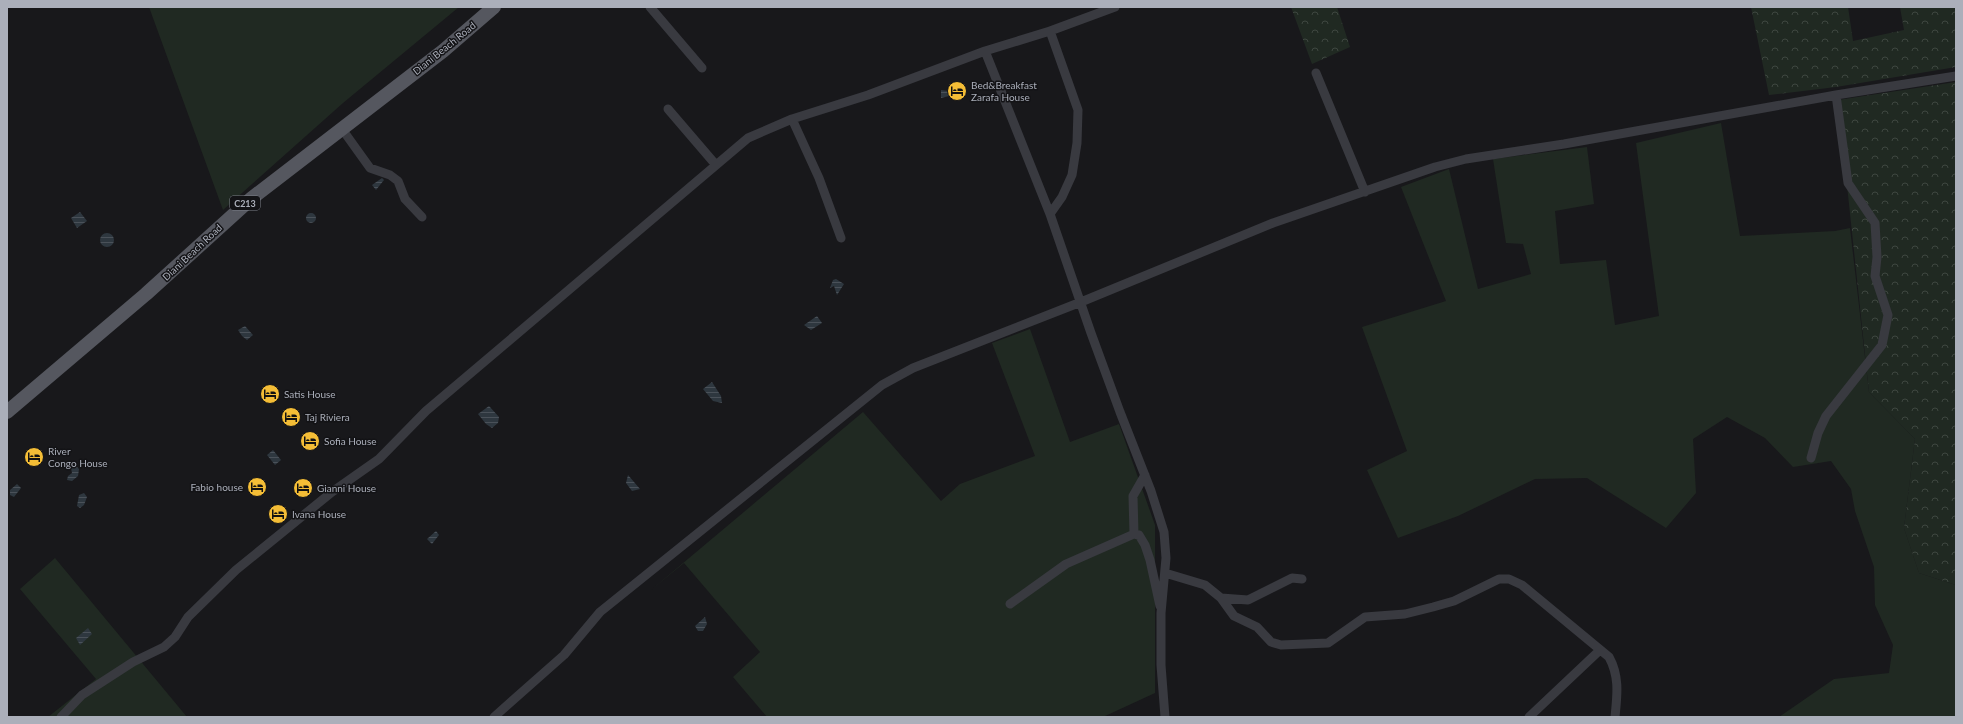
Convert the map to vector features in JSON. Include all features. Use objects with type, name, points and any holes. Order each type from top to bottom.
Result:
[{"type":"main road","name":"Diani Beach Road","points":[[7,412],[146,294],[252,198],[443,51],[494,7]]},
{"type":"street","points":[[650,7],[702,68]]},
{"type":"street","points":[[61,717],[82,694],[132,662],[164,647],[175,637],[188,617],[236,570],[332,492],[378,459],[426,411],[748,138],[792,118],[868,95],[985,51],[1052,35],[1115,7]]},
{"type":"street","points":[[1050,214],[1062,197],[1072,175],[1078,144],[1078,110],[1052,35]]},
{"type":"street","points":[[985,51],[1050,214],[1120,412],[1145,475],[1164,532],[1165,573],[1161,613],[1161,665],[1165,717]]},
{"type":"street","points":[[1316,73],[1365,192]]},
{"type":"street","points":[[494,717],[564,655],[600,612],[882,385],[913,368],[1081,302],[1273,223],[1435,167],[1466,159],[1572,143],[1956,76]]},
{"type":"street","points":[[1811,458],[1818,433],[1826,416],[1882,345],[1888,315],[1875,276],[1878,257],[1875,224],[1848,183],[1836,96]]},
{"type":"street","points":[[668,109],[716,165]]},
{"type":"street","points":[[792,118],[819,178],[841,238]]},
{"type":"street","points":[[342,129],[370,168],[390,175],[398,181],[403,189],[405,199],[422,217]]},
{"type":"street","points":[[1134,534],[1133,496],[1145,475]]},
{"type":"street","points":[[1010,604],[1066,564],[1134,534],[1139,535],[1145,545],[1161,613]]},
{"type":"street","points":[[1165,573],[1205,585],[1222,598],[1234,616],[1257,627],[1271,642],[1281,646],[1328,643],[1365,617],[1404,614],[1432,607],[1454,601],[1499,579],[1510,580],[1522,585],[1609,657],[1615,667],[1618,684],[1615,717]]},
{"type":"street","points":[[1222,598],[1248,600],[1292,578],[1302,579]]},
{"type":"street","points":[[1529,717],[1600,650]]},
{"type":"green space","points":[[149,7],[459,7],[343,103],[223,210]]},
{"type":"green space","points":[[1291,7],[1337,7],[1350,47],[1312,64]]},
{"type":"green space","points":[[1751,7],[1848,7],[1853,41],[1904,30],[1900,7],[1956,7],[1956,67],[1836,87],[1769,95]]},
{"type":"green space","points":[[1956,82],[1956,585],[1919,573],[1904,528],[1915,439],[1869,392],[1838,100]]},
{"type":"green space","points":[[1721,123],[1740,236],[1835,231],[1850,228],[1869,392],[1915,439],[1904,528],[1919,573],[1956,585],[1956,717],[1779,717],[1834,679],[1889,673],[1893,645],[1875,605],[1874,567],[1855,511],[1851,489],[1831,461],[1793,467],[1765,438],[1727,417],[1693,439],[1696,493],[1666,528],[1587,478],[1535,479],[1458,516],[1398,538],[1367,470],[1407,451],[1362,327],[1446,301],[1401,187],[1449,169],[1478,289],[1531,274],[1523,244],[1506,243],[1493,159],[1587,147],[1594,204],[1555,211],[1560,264],[1606,260],[1615,325],[1659,316],[1636,143]]},
{"type":"green space","points":[[1030,329],[1070,442],[1119,424],[1155,525],[1155,693],[1103,717],[767,717],[733,677],[760,652],[684,563],[651,590],[863,412],[941,501],[960,484],[1035,456],[992,343]]},
{"type":"green space","points":[[55,558],[187,717],[48,717],[96,679],[20,589]]},
{"type":"shaded area","points":[[941,90],[957,92],[953,95],[941,98]]},
{"type":"shaded area","points":[[382,178],[384,180],[376,190],[372,185]]},
{"type":"shaded area","points":[[80,212],[87,221],[77,228],[71,218]]},
{"type":"shaded area","points":[[309,213],[313,213],[315,214],[315,222],[309,223],[306,220],[306,216]]},
{"type":"shaded area","points":[[107,233],[112,235],[114,240],[112,245],[107,247],[102,245],[100,240],[102,235]]},
{"type":"shaded area","points":[[836,279],[844,284],[837,295],[834,286],[830,288],[833,280]]},
{"type":"shaded area","points":[[817,316],[822,323],[811,330],[804,325]]},
{"type":"shaded area","points":[[245,326],[253,335],[247,340],[238,330]]},
{"type":"shaded area","points":[[712,382],[721,396],[722,403],[713,401],[703,389]]},
{"type":"shaded area","points":[[489,406],[499,417],[498,423],[492,428],[486,424],[478,414]]},
{"type":"shaded area","points":[[273,450],[281,460],[275,465],[267,455]]},
{"type":"shaded area","points":[[76,466],[79,469],[78,476],[72,481],[67,480],[68,476],[72,473],[71,468]]},
{"type":"shaded area","points":[[628,475],[640,489],[632,491],[626,483]]},
{"type":"shaded area","points":[[17,484],[21,488],[14,497],[10,495],[10,490]]},
{"type":"shaded area","points":[[84,493],[87,497],[84,505],[80,508],[77,506],[79,495]]},
{"type":"shaded area","points":[[436,531],[439,535],[432,544],[427,539]]},
{"type":"shaded area","points":[[705,617],[707,624],[703,631],[698,631],[695,626]]},
{"type":"shaded area","points":[[88,628],[92,634],[80,645],[76,638]]},
{"type":"place","name":"Bed&Breakfast Zarafa House","points":[[957,91]]},
{"type":"place","name":"Satis House","points":[[270,394]]},
{"type":"place","name":"Taj Riviera","points":[[291,417]]},
{"type":"place","name":"Sofia House","points":[[310,441]]},
{"type":"place","name":"River Congo House","points":[[34,457]]},
{"type":"place","name":"Fabio house","points":[[257,487]]},
{"type":"place","name":"Gianni House","points":[[303,488]]},
{"type":"place","name":"Ivana House","points":[[278,514]]}]
